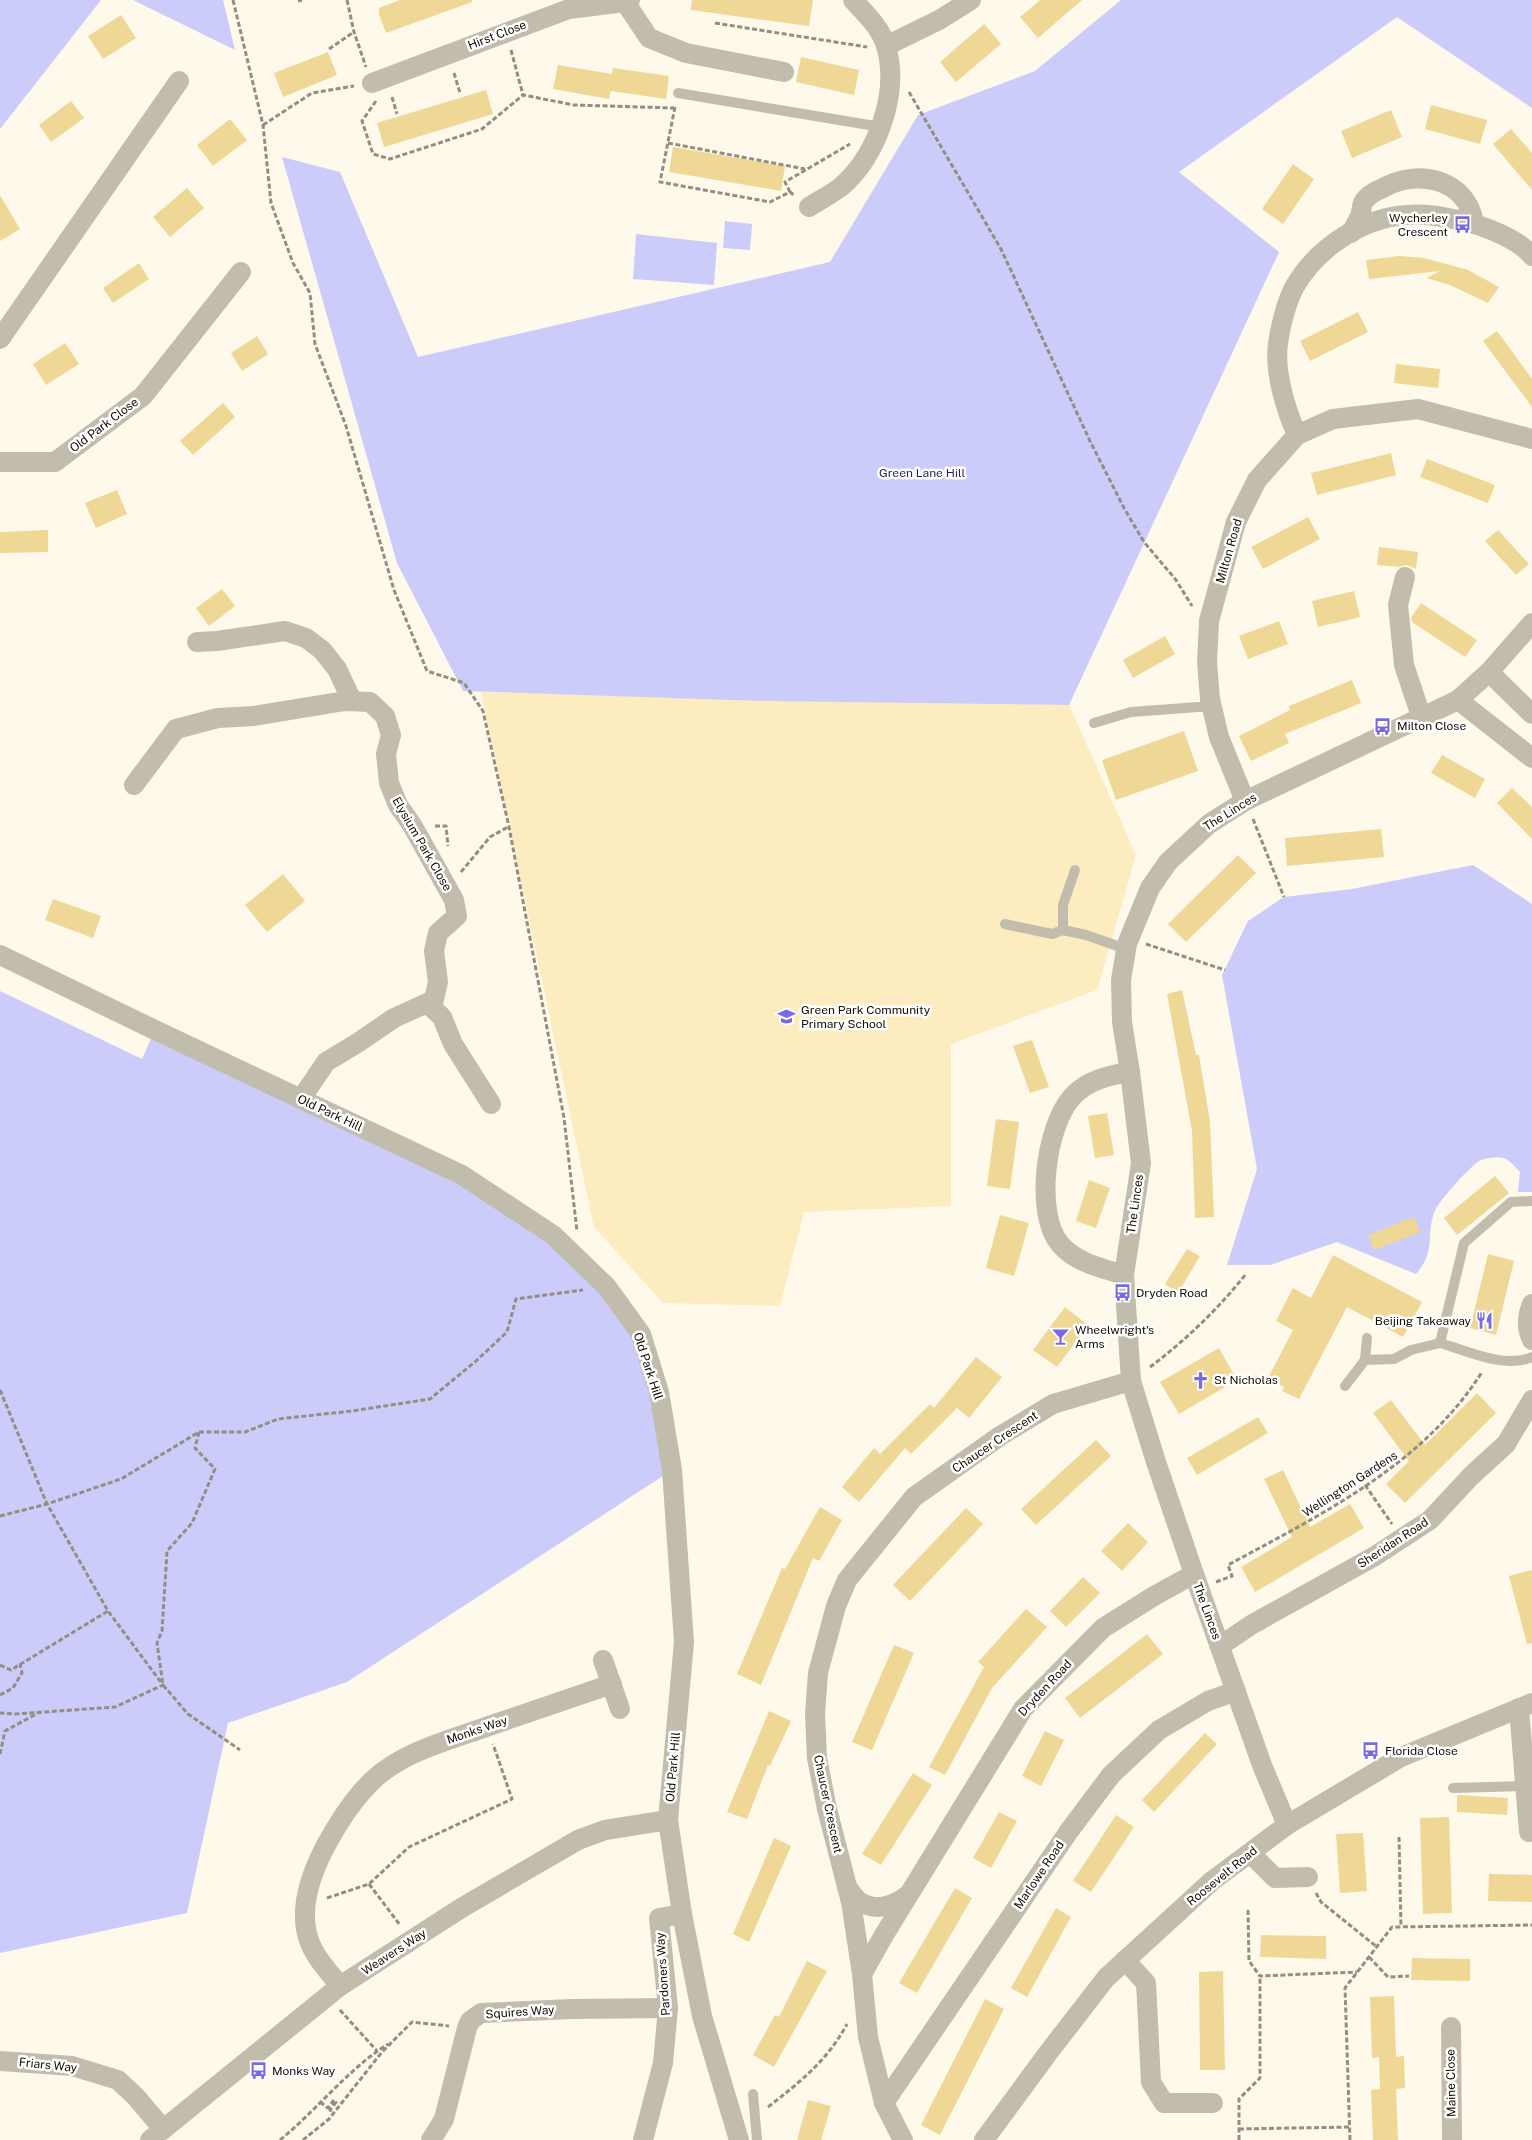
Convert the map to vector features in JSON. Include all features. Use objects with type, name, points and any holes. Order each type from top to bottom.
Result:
[{"type":"street","points":[[810,207],[842,186],[867,156],[881,127],[887,105],[888,55],[879,30],[853,0]]},
{"type":"street","points":[[888,55],[971,0]]},
{"type":"street","name":"Hirst Close","points":[[372,83],[568,9],[627,1],[649,38],[686,53],[784,72]]},
{"type":"street","points":[[0,339],[179,81]]},
{"type":"street","points":[[1351,233],[1360,216],[1364,202],[1368,198],[1386,186],[1411,178],[1435,180],[1457,192],[1472,211],[1474,223]]},
{"type":"street","points":[[1297,435],[1286,410],[1280,378],[1277,345],[1283,320],[1295,286],[1330,244],[1374,222],[1405,215],[1441,216],[1474,223],[1507,237],[1532,256]]},
{"type":"street","name":"Old Park Close","points":[[1,460],[55,462],[143,396],[241,272]]},
{"type":"street","name":"Milton Road","points":[[1246,801],[1219,737],[1212,706],[1207,662],[1209,621],[1236,522],[1257,480],[1297,435],[1334,419],[1418,409],[1532,439]]},
{"type":"street","points":[[1406,577],[1398,605],[1404,665],[1421,716]]},
{"type":"street","name":"The Linces","points":[[1287,1825],[1262,1765],[1197,1581],[1131,1381],[1124,1275],[1141,1162],[1122,1022],[1121,980],[1128,944],[1150,888],[1168,862],[1209,824],[1246,801],[1458,700],[1489,672],[1532,623]]},
{"type":"street","points":[[196,642],[285,632],[306,638],[322,650],[337,669],[352,701]]},
{"type":"street","points":[[1489,672],[1532,714]]},
{"type":"street","points":[[1458,700],[1532,758]]},
{"type":"street","name":"Elysium Park Close","points":[[134,785],[176,729],[218,718],[254,716],[352,701],[370,702],[385,716],[391,735],[386,754],[389,783],[398,805],[412,824],[454,900],[457,916],[438,933],[434,951],[438,982],[432,1008]]},
{"type":"street","name":"Old Park Hill","points":[[0,955],[462,1175],[553,1235],[607,1287],[641,1334],[659,1392],[672,1470],[684,1642],[668,1820],[682,1914],[702,2016],[738,2140]]},
{"type":"street","points":[[301,1099],[326,1062],[394,1018],[427,1003],[442,1017],[453,1044],[491,1104]]},
{"type":"street","points":[[1124,1275],[1084,1263],[1061,1245],[1050,1228],[1046,1208],[1050,1147],[1060,1119],[1072,1097],[1105,1076],[1130,1072]]},
{"type":"street","points":[[1532,1304],[1528,1314],[1527,1325],[1532,1340]]},
{"type":"street","name":"Chaucer Crescent","points":[[903,2140],[884,2103],[868,2037],[863,1984],[847,1887],[828,1810],[818,1758],[815,1714],[818,1673],[836,1606],[848,1580],[914,1497],[1000,1436],[1053,1404],[1131,1381]]},
{"type":"street","name":"Sheridan Road","points":[[1220,1646],[1251,1625],[1352,1570],[1430,1520],[1471,1476],[1506,1444],[1532,1400]]},
{"type":"street","name":"Dryden Road","points":[[863,1984],[908,1895],[1023,1709],[1103,1628],[1154,1596],[1197,1581]]},
{"type":"street","points":[[603,1660],[620,1709]]},
{"type":"street","name":"Monks Way","points":[[334,1991],[310,1943],[304,1921],[305,1905],[315,1868],[334,1829],[356,1799],[374,1780],[402,1760],[436,1744],[612,1684]]},
{"type":"street","name":"Marlowe Road","points":[[884,2103],[1069,1831],[1111,1776],[1159,1730],[1208,1701],[1236,1691]]},
{"type":"street","points":[[1525,1705],[1525,1786],[1529,1832]]},
{"type":"street","name":"Roosevelt Road","points":[[984,2140],[1106,1978],[1212,1881],[1287,1825],[1401,1757],[1525,1705]]},
{"type":"street","name":"Weavers Way","points":[[156,2134],[334,1991],[463,1907],[578,1840],[605,1830],[668,1820]]},
{"type":"street","points":[[1250,1852],[1275,1878],[1308,1877]]},
{"type":"street","points":[[847,1887],[859,1902],[880,1908],[896,1903],[908,1895]]},
{"type":"street","name":"Pardoners Way","points":[[643,2140],[663,2063],[668,2008],[659,1918],[682,1914]]},
{"type":"street","points":[[1125,1960],[1146,1983],[1150,2082],[1164,2103],[1213,2103]]},
{"type":"street","name":"Squires Way","points":[[466,2028],[476,2016],[487,2012],[572,2008],[668,2008]]},
{"type":"street","name":"Maine Close","points":[[1451,2027],[1452,2140]]},
{"type":"street","points":[[431,2140],[444,2119],[466,2028]]},
{"type":"street","name":"Friars Way","points":[[0,2061],[72,2066],[118,2080],[136,2097],[156,2134]]},
{"type":"lane","points":[[678,93],[881,127]]},
{"type":"lane","points":[[1094,723],[1131,712],[1212,706]]},
{"type":"lane","points":[[1064,930],[1063,905],[1075,870]]},
{"type":"lane","points":[[1005,924],[1052,934],[1064,930],[1128,944]]},
{"type":"lane","points":[[1440,1343],[1464,1243],[1511,1202],[1532,1201]]},
{"type":"lane","points":[[1344,1386],[1365,1360],[1366,1338]]},
{"type":"lane","points":[[1365,1360],[1394,1359],[1411,1350],[1440,1343],[1490,1359],[1516,1362],[1532,1357]]},
{"type":"lane","points":[[1453,1788],[1525,1786]]},
{"type":"lane","points":[[753,2094],[757,2140]]},
{"type":"path","points":[[233,0],[262,125],[271,203],[293,263],[310,293],[315,344],[346,426],[394,590],[427,671],[464,683],[483,711],[508,827],[564,1118],[580,1261]]},
{"type":"path","points":[[347,0],[354,32],[372,83],[376,101],[362,121],[373,154],[390,159],[482,129],[523,95]]},
{"type":"path","points":[[715,23],[888,55],[1001,249],[1090,440],[1124,508],[1144,542],[1176,580],[1194,609],[1209,621]]},
{"type":"path","points":[[329,49],[354,32]]},
{"type":"path","points":[[510,45],[523,95]]},
{"type":"path","points":[[453,70],[460,93]]},
{"type":"path","points":[[262,125],[312,93],[372,83]]},
{"type":"path","points":[[678,93],[660,182],[770,202],[790,192]]},
{"type":"path","points":[[523,95],[574,106],[674,108]]},
{"type":"path","points":[[392,97],[397,114]]},
{"type":"path","points":[[810,207],[790,192],[785,182],[881,127]]},
{"type":"path","points":[[668,143],[805,169]]},
{"type":"path","points":[[1246,801],[1284,897]]},
{"type":"path","points":[[459,874],[490,837],[508,827]]},
{"type":"path","points":[[1128,944],[1225,970]]},
{"type":"path","points":[[1131,1381],[1182,1343],[1246,1274]]},
{"type":"path","points":[[0,1516],[47,1504],[121,1479],[199,1432],[245,1432],[278,1419],[430,1399],[476,1361],[507,1332],[516,1299],[607,1287]]},
{"type":"path","name":"Wellington Gardens","points":[[1197,1581],[1232,1576],[1228,1565],[1326,1512],[1407,1457],[1435,1432],[1459,1403],[1490,1359]]},
{"type":"path","points":[[0,1390],[47,1504],[108,1611],[163,1686],[188,1714],[240,1750]]},
{"type":"path","points":[[163,1686],[157,1643],[162,1631],[167,1551],[192,1523],[215,1469],[194,1448],[199,1432]]},
{"type":"path","points":[[1365,1485],[1402,1539]]},
{"type":"path","points":[[0,1665],[11,1670],[108,1611]]},
{"type":"path","points":[[0,1695],[13,1688],[22,1673],[20,1664]]},
{"type":"path","points":[[0,1713],[115,1707],[163,1686]]},
{"type":"path","points":[[0,1732],[40,1712]]},
{"type":"path","points":[[305,1905],[369,1884],[408,1847],[512,1799],[487,1727]]},
{"type":"path","points":[[0,1754],[5,1730]]},
{"type":"path","points":[[1398,1837],[1401,1927]]},
{"type":"path","points":[[1308,1877],[1321,1902],[1377,1947]]},
{"type":"path","points":[[369,1884],[412,1940]]},
{"type":"path","points":[[1239,2140],[1239,2099],[1260,2078],[1260,1976],[1249,1961],[1248,1910]]},
{"type":"path","points":[[1350,2140],[1344,1988],[1392,1928],[1532,1924]]},
{"type":"path","points":[[1369,1957],[1388,1977],[1409,1976]]},
{"type":"path","points":[[1260,1976],[1358,1972]]},
{"type":"path","points":[[754,2118],[814,2070],[836,2044],[863,1984]]},
{"type":"path","points":[[334,1991],[377,2051]]},
{"type":"path","points":[[303,2140],[329,2119],[393,2041],[412,2022],[466,2028]]},
{"type":"path","points":[[280,2140],[303,2122],[320,2102],[377,2051],[393,2041]]},
{"type":"path","points":[[320,2102],[328,2108],[334,2100],[336,2102],[330,2110],[334,2112]]},
{"type":"path","points":[[1239,2128],[1350,2127]]},
{"type":"shaded area","name":"Green Park Community Primary School","points":[[481,692],[1069,705],[1136,855],[1097,990],[951,1044],[951,1206],[804,1212],[780,1306],[663,1303],[594,1227]]},
{"type":"green space","points":[[0,0],[101,0],[0,129]]},
{"type":"green space","points":[[133,0],[223,0],[235,50]]},
{"type":"green space","name":"Green Lane Hill","points":[[1121,0],[1532,0],[1532,108],[1397,17],[1179,172],[1279,252],[1069,705],[762,701],[463,691],[397,563],[282,157],[340,172],[418,357],[830,262],[918,115],[1035,71]]},
{"type":"green space","points":[[725,221],[752,224],[750,250],[723,248]]},
{"type":"green space","points":[[636,234],[717,243],[714,285],[633,279]]},
{"type":"green space","points":[[1473,865],[1532,904],[1532,1192],[1518,1192],[1520,1172],[1506,1159],[1492,1158],[1479,1161],[1454,1185],[1434,1213],[1426,1258],[1416,1274],[1337,1242],[1270,1265],[1227,1265],[1257,1169],[1222,975],[1248,921],[1284,897],[1352,889]]},
{"type":"green space","points":[[0,991],[142,1059],[155,1030],[462,1175],[553,1235],[641,1334],[672,1470],[347,1682],[228,1723],[187,1913],[0,1953]]},
{"type":"building","points":[[400,0],[472,0],[472,2],[386,33],[379,14],[379,8]]},
{"type":"building","points":[[692,0],[813,0],[809,26],[691,10]]},
{"type":"building","points":[[1040,0],[1082,0],[1038,38],[1020,17]]},
{"type":"building","points":[[121,15],[136,38],[103,59],[88,36]]},
{"type":"building","points":[[984,24],[1001,44],[956,82],[940,62]]},
{"type":"building","points":[[328,52],[337,75],[283,97],[274,73]]},
{"type":"building","points":[[801,57],[859,70],[854,95],[796,82]]},
{"type":"building","points":[[558,65],[612,74],[613,68],[669,76],[666,99],[611,91],[609,99],[553,89]]},
{"type":"building","points":[[486,90],[493,114],[384,147],[377,123]]},
{"type":"building","points":[[71,101],[84,118],[51,142],[39,125]]},
{"type":"building","points":[[1431,105],[1487,120],[1480,144],[1425,129]]},
{"type":"building","points":[[1391,110],[1402,137],[1352,158],[1341,131]]},
{"type":"building","points":[[230,119],[247,140],[213,166],[197,145]]},
{"type":"building","points":[[1511,129],[1532,153],[1532,190],[1493,144]]},
{"type":"building","points":[[673,147],[785,166],[781,191],[669,172]]},
{"type":"building","points":[[1293,164],[1314,179],[1283,224],[1262,209]]},
{"type":"building","points":[[187,188],[204,208],[170,237],[153,217]]},
{"type":"building","points":[[0,195],[20,229],[0,241]]},
{"type":"building","points":[[1399,256],[1424,258],[1468,270],[1499,287],[1488,303],[1450,285],[1426,278],[1440,271],[1369,279],[1366,260]]},
{"type":"building","points":[[139,263],[149,279],[113,303],[103,288]]},
{"type":"building","points":[[1358,312],[1368,332],[1310,361],[1300,341]]},
{"type":"building","points":[[1497,331],[1532,379],[1532,407],[1483,341]]},
{"type":"building","points":[[257,336],[268,354],[242,371],[231,353]]},
{"type":"building","points":[[65,343],[79,364],[46,385],[33,364]]},
{"type":"building","points":[[1396,364],[1440,369],[1438,388],[1394,383]]},
{"type":"building","points":[[223,403],[235,417],[193,455],[180,441]]},
{"type":"building","points":[[1391,453],[1396,475],[1317,495],[1311,473]]},
{"type":"building","points":[[1427,459],[1495,485],[1488,503],[1420,477]]},
{"type":"building","points":[[117,490],[127,514],[96,528],[85,503]]},
{"type":"building","points":[[1308,517],[1320,539],[1263,569],[1251,547]]},
{"type":"building","points":[[48,530],[48,552],[0,553],[0,532]]},
{"type":"building","points":[[1498,530],[1529,564],[1516,575],[1485,541]]},
{"type":"building","points":[[1379,547],[1418,552],[1416,569],[1407,565],[1399,567],[1377,565]]},
{"type":"building","points":[[222,589],[235,606],[209,626],[196,608]]},
{"type":"building","points":[[1354,591],[1360,617],[1318,627],[1312,601]]},
{"type":"building","points":[[1421,603],[1477,640],[1465,657],[1412,622],[1411,618]]},
{"type":"building","points":[[1279,621],[1288,644],[1248,659],[1239,636]]},
{"type":"building","points":[[1165,636],[1175,654],[1133,678],[1123,660]]},
{"type":"building","points":[[1352,680],[1361,703],[1285,734],[1289,743],[1251,761],[1239,736],[1290,710],[1289,706]]},
{"type":"building","points":[[1184,731],[1198,771],[1116,800],[1102,760]]},
{"type":"building","points":[[1442,755],[1485,779],[1475,798],[1431,773]]},
{"type":"building","points":[[1512,788],[1532,807],[1532,839],[1497,803]]},
{"type":"building","points":[[1381,829],[1384,857],[1287,866],[1285,838]]},
{"type":"building","points":[[1238,855],[1256,873],[1186,942],[1168,924]]},
{"type":"building","points":[[283,874],[305,901],[267,932],[245,905]]},
{"type":"building","points":[[53,899],[101,916],[93,938],[45,920]]},
{"type":"building","points":[[1182,990],[1196,1055],[1199,1055],[1210,1122],[1214,1217],[1195,1218],[1192,1131],[1167,994]]},
{"type":"building","points":[[1032,1040],[1049,1087],[1030,1093],[1013,1046]]},
{"type":"building","points":[[1107,1113],[1114,1155],[1095,1158],[1088,1116]]},
{"type":"building","points":[[996,1119],[1019,1122],[1010,1189],[987,1186]]},
{"type":"building","points":[[1495,1176],[1509,1193],[1457,1235],[1444,1218]]},
{"type":"building","points":[[1089,1180],[1110,1188],[1096,1228],[1076,1221]]},
{"type":"building","points":[[1000,1215],[1029,1223],[1014,1276],[986,1268]]},
{"type":"building","points":[[1414,1217],[1420,1232],[1374,1250],[1368,1235]]},
{"type":"building","points":[[1187,1249],[1200,1256],[1178,1293],[1165,1284]]},
{"type":"building","points":[[1488,1254],[1514,1261],[1496,1335],[1470,1328]]},
{"type":"building","points":[[1333,1255],[1422,1302],[1403,1337],[1347,1307],[1299,1399],[1282,1391],[1284,1387],[1268,1378],[1293,1330],[1276,1321],[1293,1288],[1311,1298]]},
{"type":"building","name":"Wheelwright's Arms","points":[[1065,1307],[1088,1325],[1057,1367],[1033,1350]]},
{"type":"building","name":"St Nicholas","points":[[1219,1348],[1237,1380],[1179,1414],[1160,1382]]},
{"type":"building","points":[[976,1357],[1002,1377],[969,1418],[957,1408],[911,1454],[905,1448],[859,1502],[842,1487],[874,1448],[880,1454],[930,1404],[934,1408]]},
{"type":"building","points":[[1477,1393],[1496,1413],[1405,1503],[1386,1484],[1409,1461],[1373,1413],[1391,1400],[1425,1445]]},
{"type":"building","points":[[1258,1417],[1268,1433],[1197,1475],[1187,1458]]},
{"type":"building","points":[[1096,1440],[1111,1456],[1036,1525],[1021,1509]]},
{"type":"building","points":[[1283,1470],[1310,1527],[1350,1504],[1364,1528],[1255,1592],[1241,1567],[1292,1537],[1264,1479]]},
{"type":"building","points":[[820,1507],[842,1520],[819,1561],[813,1558],[761,1685],[737,1674],[782,1568],[785,1569]]},
{"type":"building","points":[[966,1508],[983,1524],[910,1601],[893,1585]]},
{"type":"building","points":[[1128,1523],[1148,1542],[1122,1571],[1101,1551]]},
{"type":"building","points":[[1532,1570],[1532,1643],[1527,1644],[1509,1576]]},
{"type":"building","points":[[1083,1577],[1100,1593],[1066,1627],[1050,1611]]},
{"type":"building","points":[[1026,1609],[1047,1627],[992,1688],[945,1775],[929,1767],[984,1667],[978,1662]]},
{"type":"building","points":[[1147,1634],[1163,1654],[1080,1718],[1065,1698]]},
{"type":"building","points":[[894,1645],[914,1653],[872,1750],[852,1742]]},
{"type":"building","points":[[769,1711],[791,1721],[770,1766],[768,1765],[747,1819],[727,1812]]},
{"type":"building","points":[[1045,1731],[1064,1740],[1041,1786],[1022,1776]]},
{"type":"building","points":[[1205,1733],[1217,1744],[1154,1812],[1142,1800]]},
{"type":"building","points":[[913,1773],[932,1785],[881,1865],[862,1854]]},
{"type":"building","points":[[1457,1795],[1508,1798],[1507,1815],[1457,1812]]},
{"type":"building","points":[[999,1812],[1017,1821],[991,1868],[973,1858]]},
{"type":"building","points":[[1116,1815],[1134,1827],[1091,1892],[1073,1881]]},
{"type":"building","points":[[1449,1817],[1452,1913],[1423,1914],[1420,1818]]},
{"type":"building","points":[[1363,1833],[1367,1891],[1340,1893],[1336,1834]]},
{"type":"building","points":[[774,1838],[791,1846],[749,1942],[733,1934]]},
{"type":"building","points":[[1489,1874],[1532,1875],[1532,1902],[1488,1901]]},
{"type":"building","points":[[955,1888],[972,1898],[917,1993],[899,1983]]},
{"type":"building","points":[[1056,1908],[1071,1917],[1027,1997],[1011,1988]]},
{"type":"building","points":[[1261,1935],[1326,1936],[1326,1959],[1260,1957]]},
{"type":"building","points":[[1412,1958],[1470,1959],[1470,1981],[1411,1980]]},
{"type":"building","points":[[807,1961],[827,1971],[774,2067],[753,2055],[775,2015],[779,2017]]},
{"type":"building","points":[[1223,1971],[1225,2070],[1200,2070],[1199,1972]]},
{"type":"building","points":[[1394,1996],[1396,2057],[1404,2056],[1405,2088],[1396,2089],[1398,2140],[1373,2140],[1371,2090],[1380,2089],[1379,2057],[1372,2058],[1370,1997]]},
{"type":"building","points":[[985,1999],[1004,2009],[940,2135],[921,2125]]},
{"type":"building","points":[[808,2100],[831,2106],[821,2140],[797,2140]]},
{"type":"place","name":"Wycherley Crescent","points":[[1462,225]]},
{"type":"place","name":"Milton Close","points":[[1383,726]]},
{"type":"place","name":"Green Park Community Primary School","points":[[787,1017]]},
{"type":"place","name":"Dryden Road","points":[[1122,1293]]},
{"type":"place","name":"Beijing Takeaway","points":[[1485,1321]]},
{"type":"place","name":"Wheelwright's Arms","points":[[1061,1337]]},
{"type":"place","name":"St Nicholas","points":[[1200,1380]]},
{"type":"place","name":"Florida Close","points":[[1371,1751]]},
{"type":"place","name":"Monks Way","points":[[258,2071]]}]
